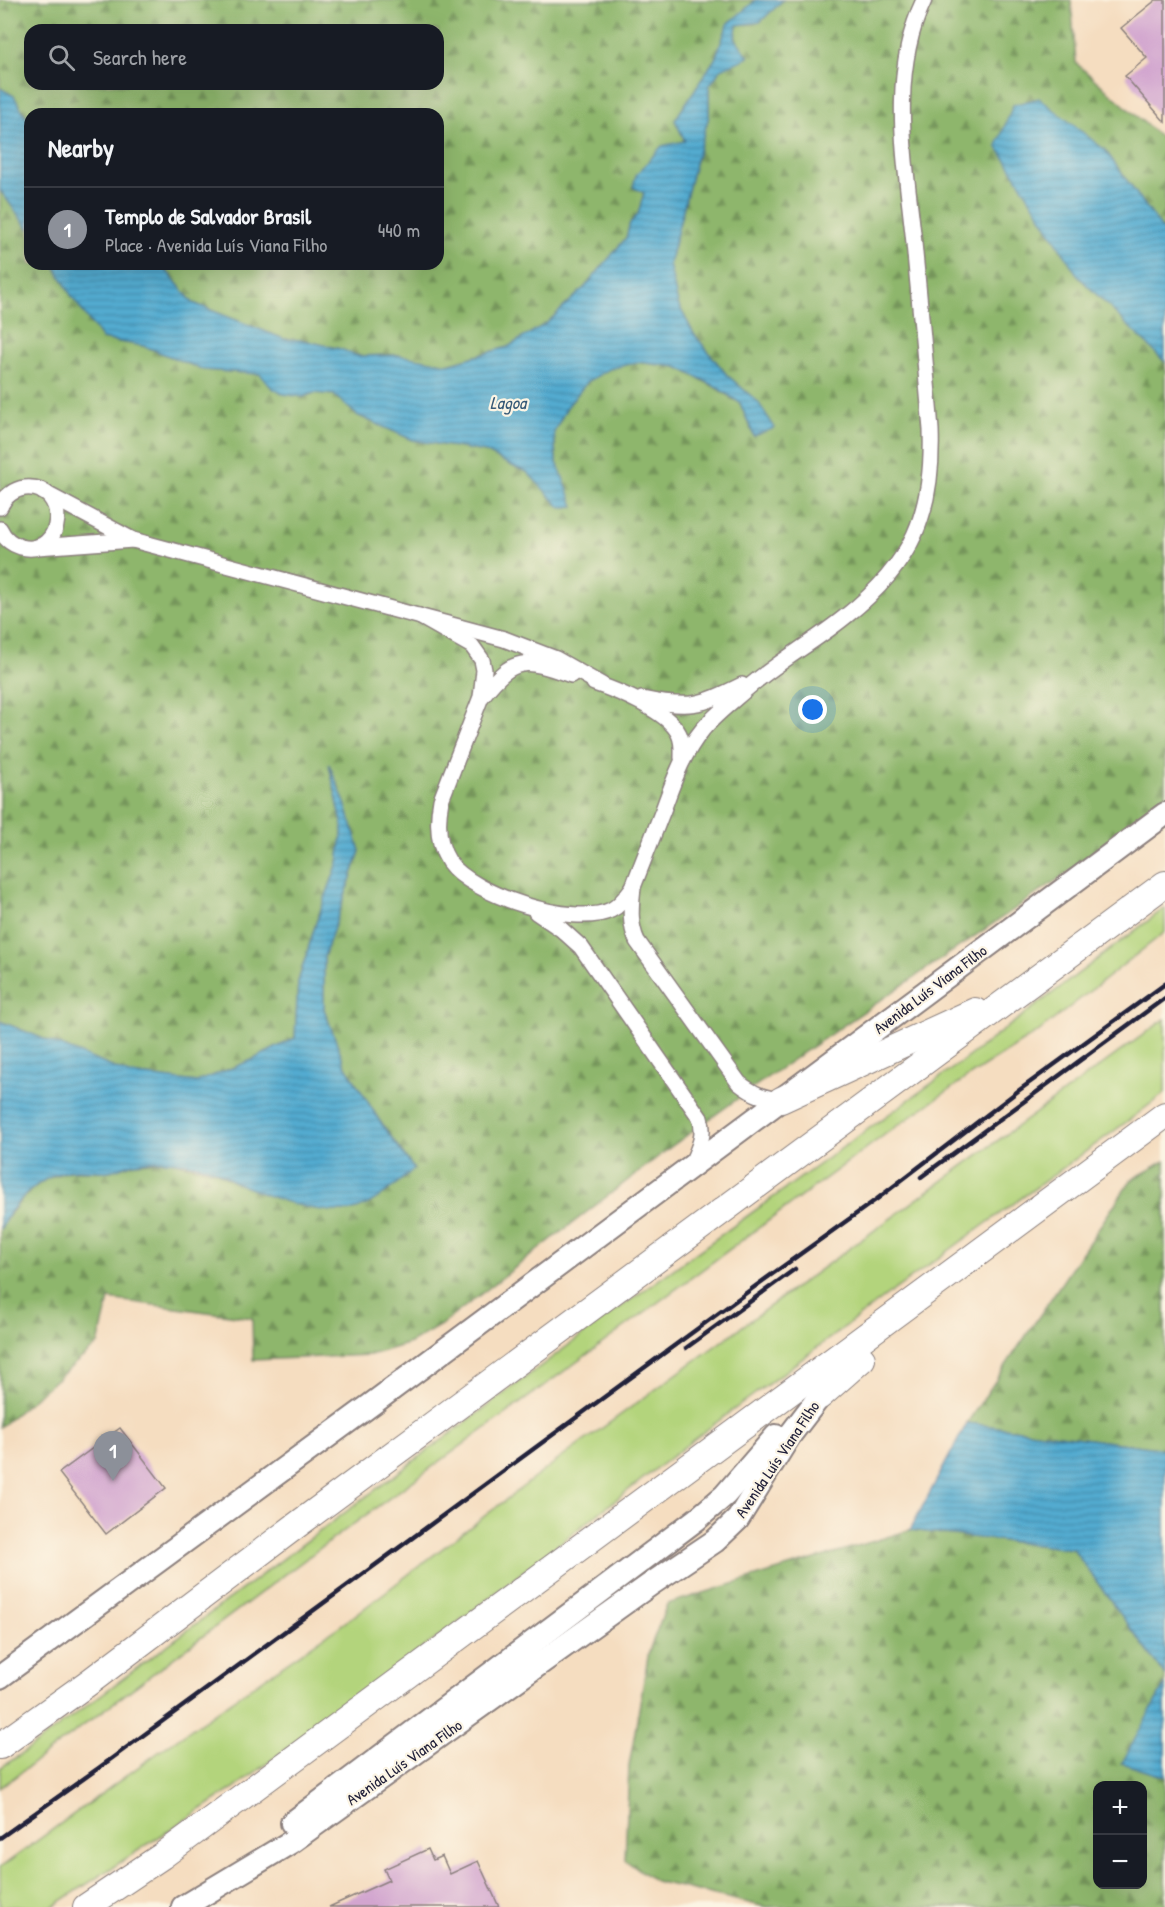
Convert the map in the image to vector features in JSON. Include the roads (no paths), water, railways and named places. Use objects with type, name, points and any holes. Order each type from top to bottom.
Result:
[{"type":"highway","points":[[0,1746],[1165,884]]},
{"type":"highway","points":[[781,1100],[1024,988]]},
{"type":"highway","name":"Avenida Luís Viana Filho","points":[[86,1907],[162,1856],[1165,1116]]},
{"type":"highway","points":[[820,1396],[986,1249]]},
{"type":"highway","points":[[102,1907],[162,1856]]},
{"type":"main road","name":"Avenida Luís Viana Filho","points":[[0,1677],[1165,814]]},
{"type":"main road","name":"Avenida Luís Viana Filho","points":[[182,1907],[697,1519],[725,1495],[788,1423],[820,1396]]},
{"type":"street","points":[[781,1100],[753,1094],[739,1083],[637,940],[632,931],[630,916],[633,887],[682,758],[703,729],[761,676],[847,616],[886,579],[905,553],[921,522],[928,493],[932,458],[931,430],[904,161],[903,102],[904,64],[924,0]]},
{"type":"street","points":[[0,507],[7,496],[15,490],[24,488],[43,492],[133,540],[504,639],[556,659],[602,685]]},
{"type":"street","points":[[36,547],[53,535],[57,526],[56,506],[50,496],[43,492]]},
{"type":"street","points":[[0,529],[16,546],[26,548],[133,540]]},
{"type":"street","points":[[419,616],[477,651],[484,670],[482,697]]},
{"type":"street","points":[[682,758],[681,736],[671,723],[628,696],[543,666],[524,663],[515,665],[496,678],[482,697],[441,800],[438,815],[439,837],[449,862],[466,880],[528,908],[561,929],[581,947],[700,1118],[702,1133],[699,1148],[690,1167]]},
{"type":"street","points":[[628,696],[663,704],[694,705],[708,701],[761,676]]},
{"type":"street","points":[[528,908],[573,915],[602,913],[621,903],[633,887]]},
{"type":"water","name":"Lagoa","points":[[756,0],[783,0],[760,22],[737,25],[735,38],[749,57],[721,69],[709,86],[709,116],[669,264],[678,304],[694,334],[727,375],[758,402],[775,428],[754,436],[740,403],[713,385],[677,367],[637,362],[609,369],[587,382],[567,407],[554,432],[556,460],[574,506],[561,508],[527,472],[486,452],[413,440],[357,415],[334,395],[314,393],[303,397],[283,394],[272,388],[260,374],[204,370],[144,346],[102,339],[71,295],[57,270],[166,270],[193,303],[284,339],[303,340],[358,356],[398,355],[448,364],[508,347],[547,323],[585,287],[626,238],[630,223],[638,214],[644,193],[633,187],[636,175],[662,146],[685,141],[675,120],[715,59],[728,24]]},
{"type":"water","points":[[0,88],[14,96],[24,114],[24,223],[0,190]]},
{"type":"water","points":[[1039,98],[1105,150],[1165,233],[1165,362],[1078,276],[997,146],[1013,105]]},
{"type":"water","points":[[329,764],[345,803],[360,851],[324,957],[324,1009],[345,1065],[379,1120],[414,1169],[372,1201],[354,1210],[345,1211],[304,1207],[239,1184],[215,1170],[186,1163],[154,1161],[134,1163],[108,1171],[72,1170],[56,1174],[36,1185],[11,1211],[0,1230],[0,1021],[129,1074],[197,1082],[252,1060],[295,1038],[298,982],[338,863],[343,827]]},
{"type":"water","points":[[967,1423],[1165,1449],[1165,1675],[1073,1549],[910,1530]]},
{"type":"water","points":[[1165,1684],[1165,1777],[1122,1763]]},
{"type":"railway","points":[[0,1838],[877,1199],[1018,1091],[1165,984]]},
{"type":"railway","points":[[921,1177],[1165,998]]},
{"type":"railway","points":[[686,1348],[795,1269]]},
{"type":"place","name":"Templo de Salvador Brasil","points":[[113,1481]]}]
